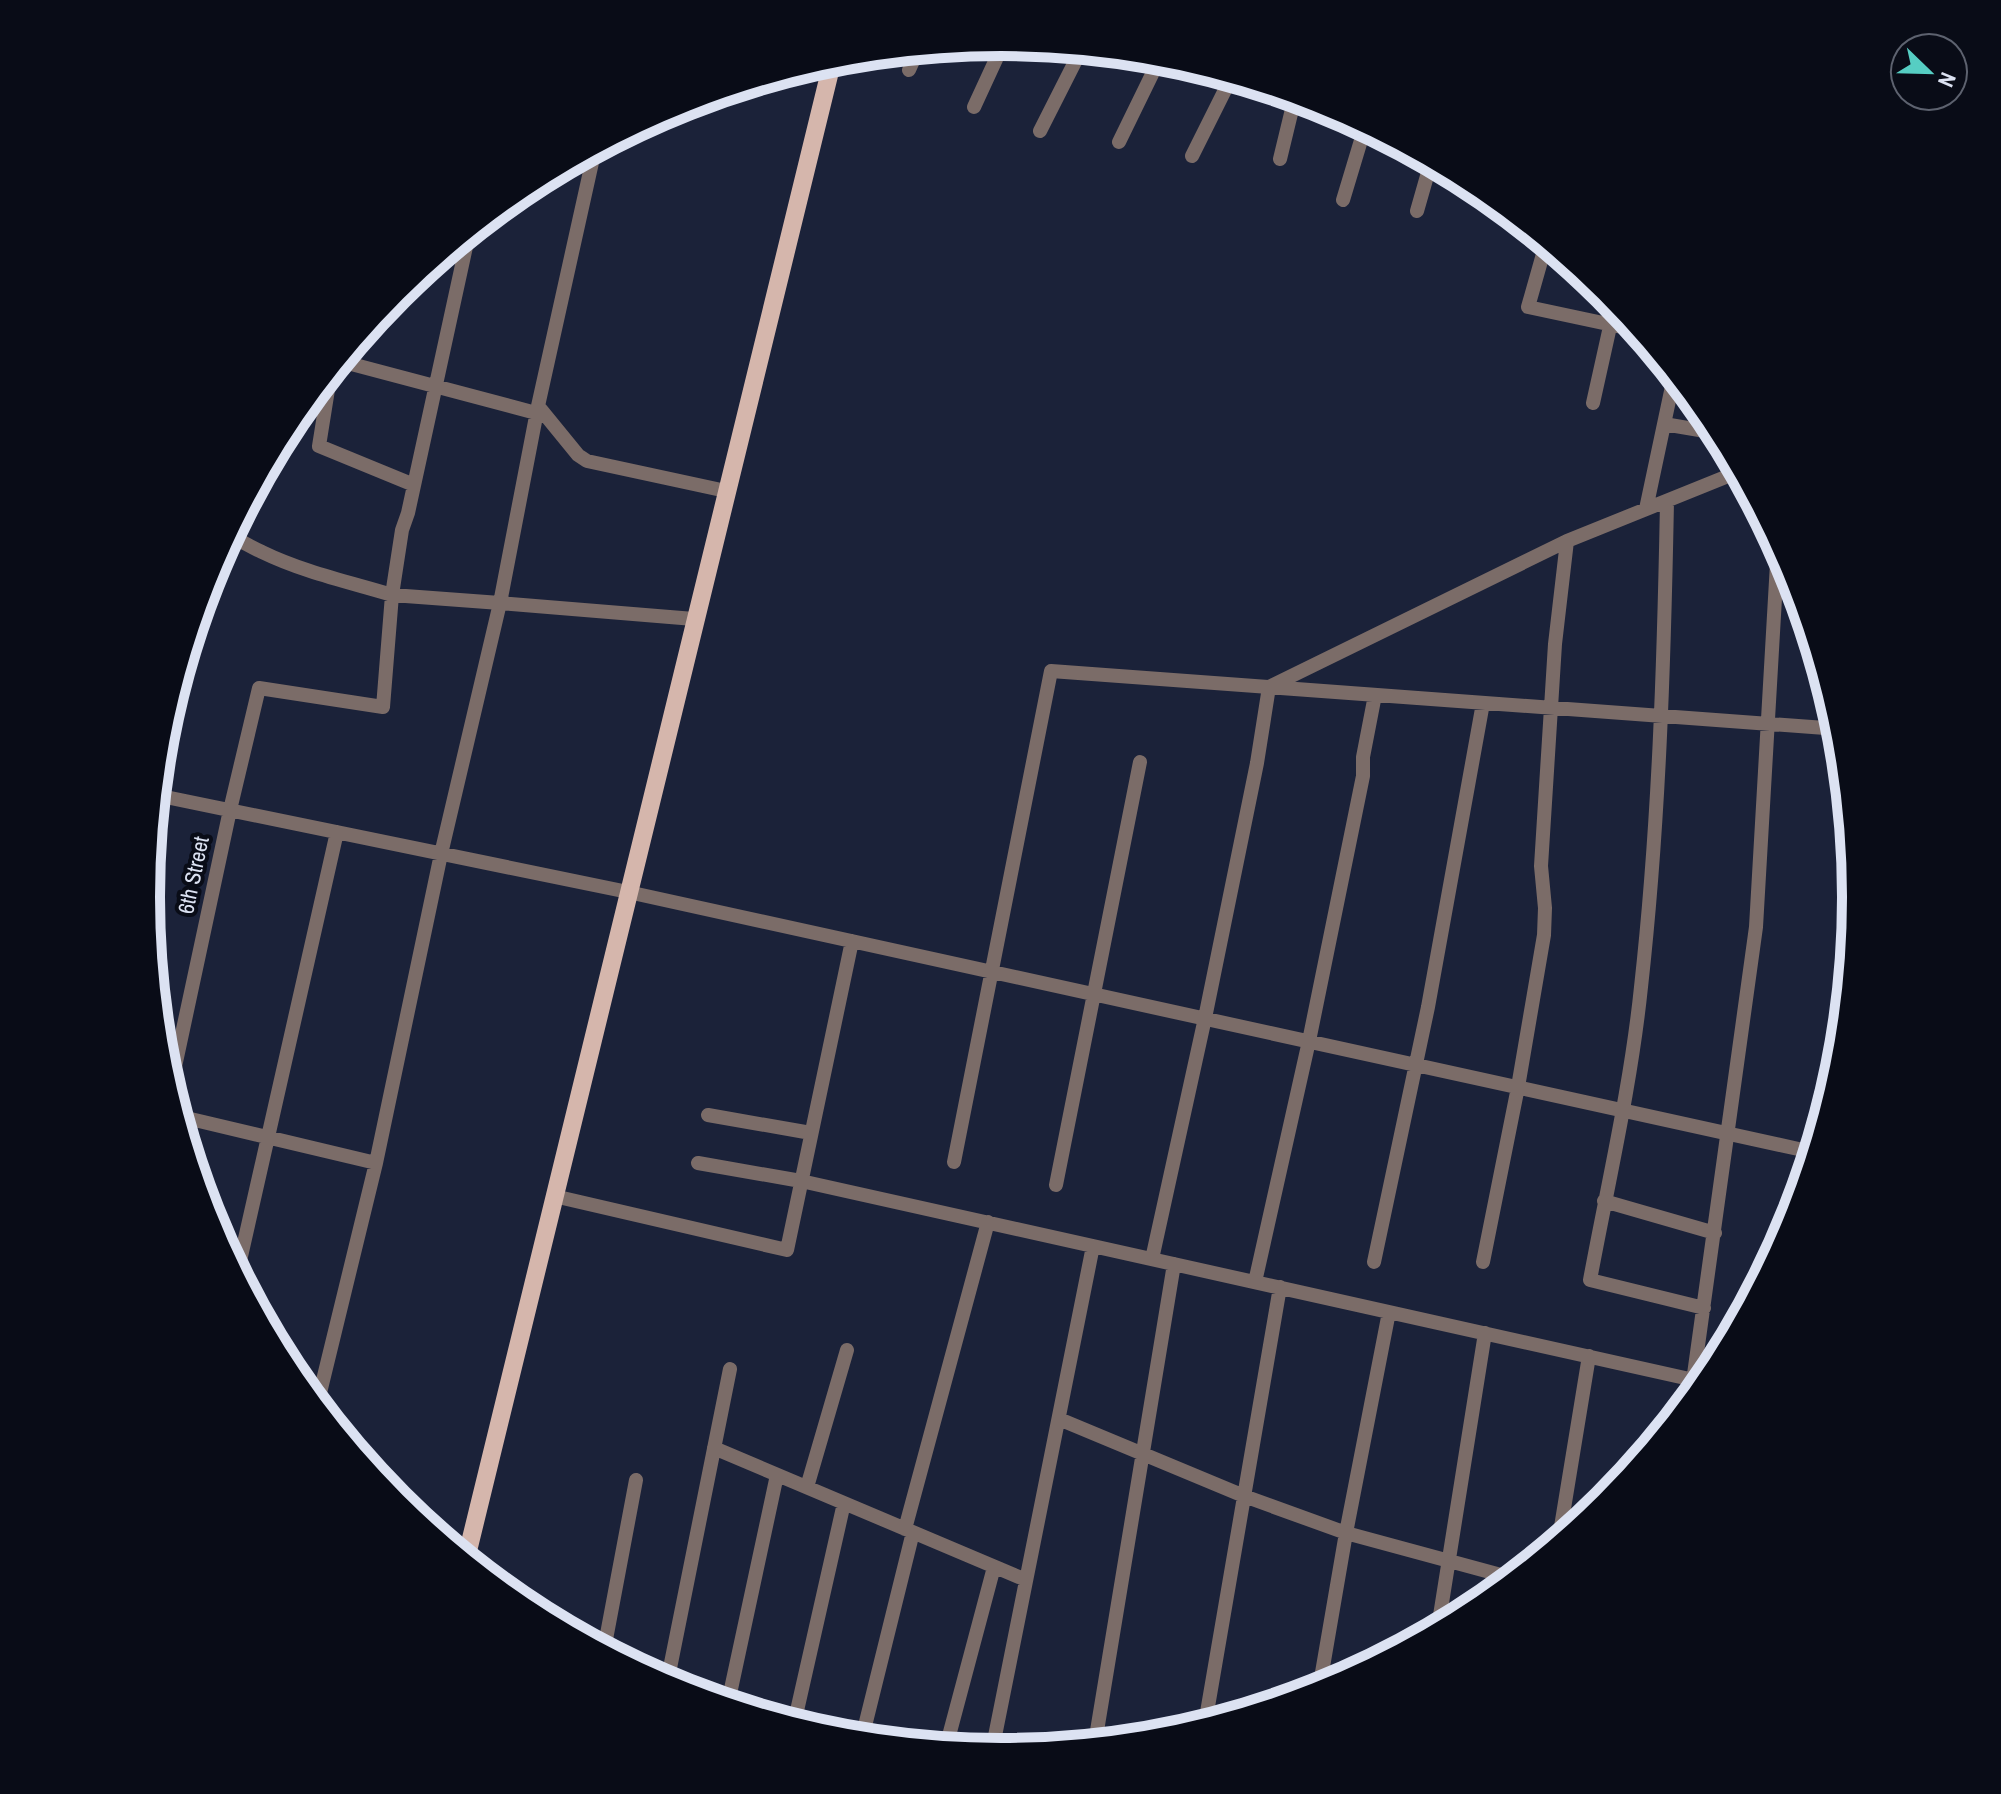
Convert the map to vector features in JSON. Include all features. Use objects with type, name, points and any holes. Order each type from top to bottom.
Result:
[{"type":"main road","points":[[469,1548],[829,74]]},
{"type":"street","points":[[974,107],[997,56]]},
{"type":"street","points":[[1040,131],[1076,60]]},
{"type":"street","points":[[909,70],[913,61]]},
{"type":"street","points":[[1119,142],[1154,70]]},
{"type":"street","points":[[1192,156],[1226,87]]},
{"type":"street","points":[[1280,159],[1292,109]]},
{"type":"street","points":[[1343,200],[1362,138]]},
{"type":"street","points":[[320,1391],[376,1163],[441,854],[500,603],[537,410],[592,163]]},
{"type":"street","points":[[1417,211],[1428,173]]},
{"type":"street","points":[[392,595],[402,530],[465,249]]},
{"type":"street","points":[[1543,255],[1528,307],[1618,326]]},
{"type":"street","points":[[1593,403],[1611,319]]},
{"type":"street","points":[[350,364],[435,388],[537,410],[587,461],[726,491]]},
{"type":"street","points":[[1646,509],[1671,390]]},
{"type":"street","points":[[328,393],[319,446],[414,485]]},
{"type":"street","points":[[1664,424],[1700,430]]},
{"type":"street","points":[[1269,687],[1567,541],[1728,476]]},
{"type":"street","points":[[1667,501],[1663,716],[1641,988],[1590,1280],[1704,1308]]},
{"type":"street","points":[[240,540],[258,551],[307,570],[392,595],[694,619]]},
{"type":"street","points":[[1483,1262],[1544,935],[1541,866],[1555,644],[1567,541]]},
{"type":"street","points":[[1700,1364],[1704,1308],[1756,927],[1776,573]]},
{"type":"street","name":"6th Street","points":[[176,1061],[259,688],[383,707],[392,595]]},
{"type":"street","points":[[954,1162],[1051,671],[1824,728]]},
{"type":"street","points":[[1152,1259],[1205,1018],[1257,763],[1269,687]]},
{"type":"street","points":[[1255,1282],[1309,1041],[1363,776],[1363,757],[1375,695]]},
{"type":"street","points":[[1374,1262],[1483,703]]},
{"type":"street","points":[[1056,1185],[1140,762]]},
{"type":"street","points":[[166,797],[628,892],[1802,1150]]},
{"type":"street","points":[[241,1257],[337,832]]},
{"type":"street","points":[[554,1196],[787,1250],[852,941]]},
{"type":"street","points":[[708,1115],[811,1133]]},
{"type":"street","points":[[189,1119],[376,1163]]},
{"type":"street","points":[[698,1163],[801,1181],[1689,1379]]},
{"type":"street","points":[[1604,1201],[1715,1233]]},
{"type":"street","points":[[865,1727],[909,1530],[988,1222]]},
{"type":"street","points":[[995,1738],[1093,1246]]},
{"type":"street","points":[[1097,1732],[1174,1264]]},
{"type":"street","points":[[1207,1712],[1280,1287]]},
{"type":"street","points":[[1322,1674],[1389,1312]]},
{"type":"street","points":[[1440,1613],[1485,1333]]},
{"type":"street","points":[[807,1487],[847,1350]]},
{"type":"street","points":[[1562,1523],[1589,1356]]},
{"type":"street","points":[[670,1670],[730,1369]]},
{"type":"street","points":[[1059,1419],[1244,1496],[1346,1533],[1498,1574]]},
{"type":"street","points":[[714,1448],[1026,1580]]},
{"type":"street","points":[[730,1693],[777,1475]]},
{"type":"street","points":[[606,1639],[636,1480]]},
{"type":"street","points":[[797,1712],[844,1503]]},
{"type":"street","points":[[949,1736],[994,1567]]}]
